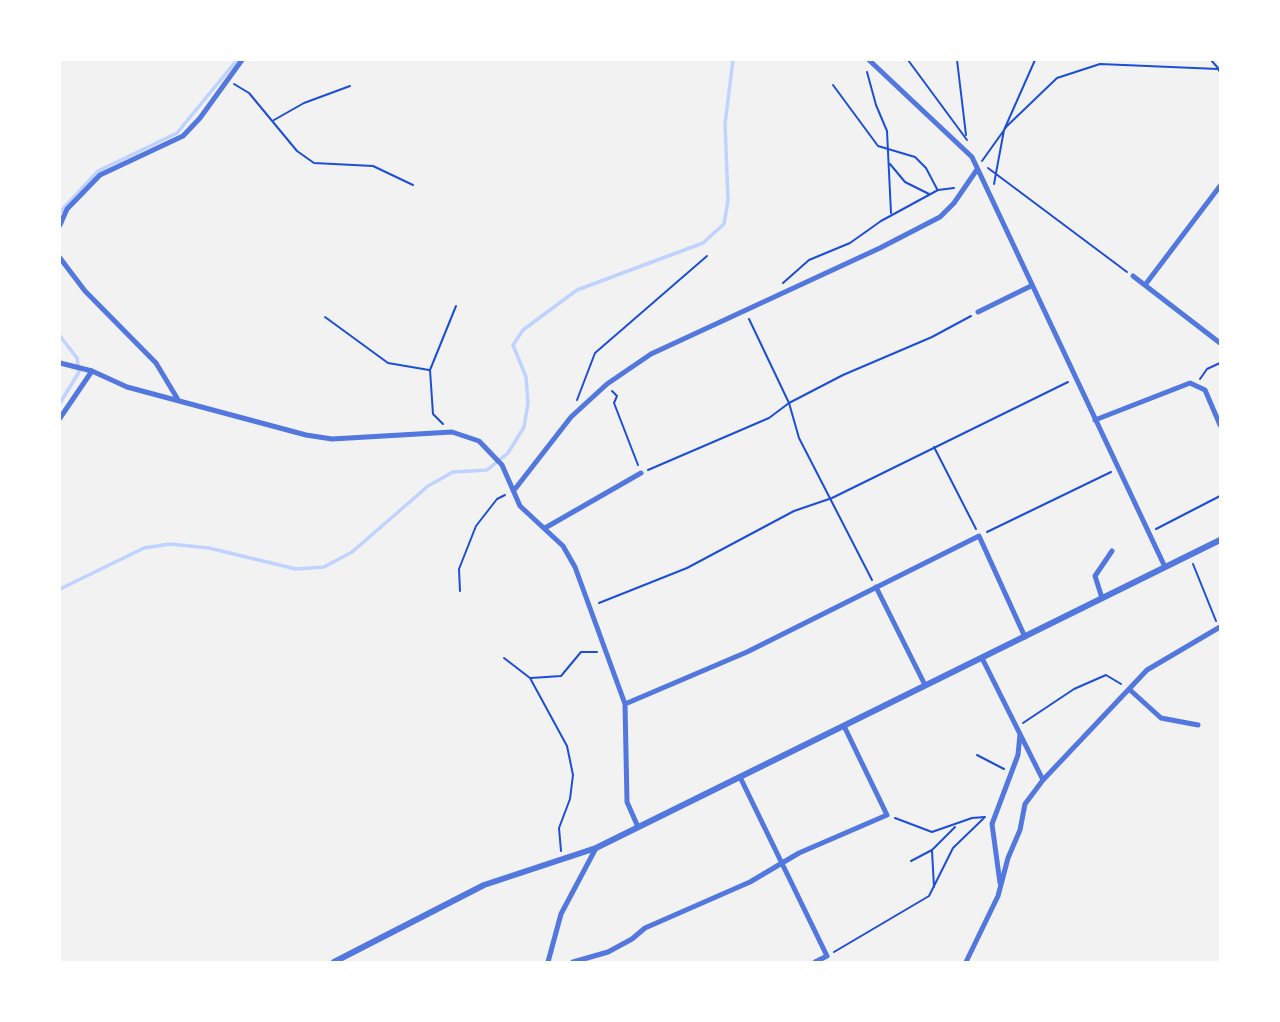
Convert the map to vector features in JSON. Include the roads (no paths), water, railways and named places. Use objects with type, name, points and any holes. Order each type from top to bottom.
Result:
[{"type":"street","points":[[60,225],[67,209],[100,175],[183,135],[200,118],[242,60]]},
{"type":"street","points":[[870,60],[972,157],[976,171],[1165,567]]},
{"type":"street","points":[[515,489],[571,417],[607,384],[651,354],[782,291],[880,248],[940,217],[976,171]]},
{"type":"street","points":[[1145,285],[1220,186]]},
{"type":"street","points":[[60,258],[85,291],[156,363],[177,398]]},
{"type":"street","points":[[1133,276],[1220,343]]},
{"type":"street","points":[[978,312],[1031,286]]},
{"type":"street","points":[[60,363],[92,371],[127,387],[177,398],[306,435],[332,439],[452,432],[479,441],[502,465],[515,489],[520,506],[564,546],[590,606],[625,704],[628,802],[638,827]]},
{"type":"street","points":[[60,418],[92,371]]},
{"type":"street","points":[[1095,420],[1190,383],[1205,390],[1220,425]]},
{"type":"street","points":[[545,528],[641,473]]},
{"type":"street","points":[[625,704],[747,652],[979,536],[1025,636]]},
{"type":"street","points":[[334,962],[484,885],[596,848],[1220,540]]},
{"type":"street","points":[[1102,598],[1095,576],[1112,551]]},
{"type":"street","points":[[876,587],[925,685]]},
{"type":"street","points":[[967,962],[1000,886],[1020,830],[1025,804],[1043,780],[1147,670],[1219,628]]},
{"type":"street","points":[[982,658],[1043,780]]},
{"type":"street","points":[[1129,689],[1161,718],[1198,725]]},
{"type":"street","points":[[573,962],[608,952],[632,939],[645,928],[750,882],[782,862],[887,815],[844,726]]},
{"type":"street","points":[[1000,886],[992,824],[1018,755],[1020,734]]},
{"type":"street","points":[[740,777],[827,956],[814,962]]},
{"type":"street","points":[[548,962],[561,914],[596,848]]},
{"type":"waterway","points":[[60,212],[98,171],[177,133],[237,60]]},
{"type":"waterway","points":[[60,589],[144,548],[170,544],[209,548],[296,569],[324,567],[352,552],[428,486],[453,472],[487,470],[508,453],[524,427],[528,403],[526,377],[513,345],[523,330],[577,290],[703,243],[724,224],[728,200],[725,124],[733,60]]},
{"type":"waterway","points":[[60,336],[77,358],[79,372],[60,403]]}]
